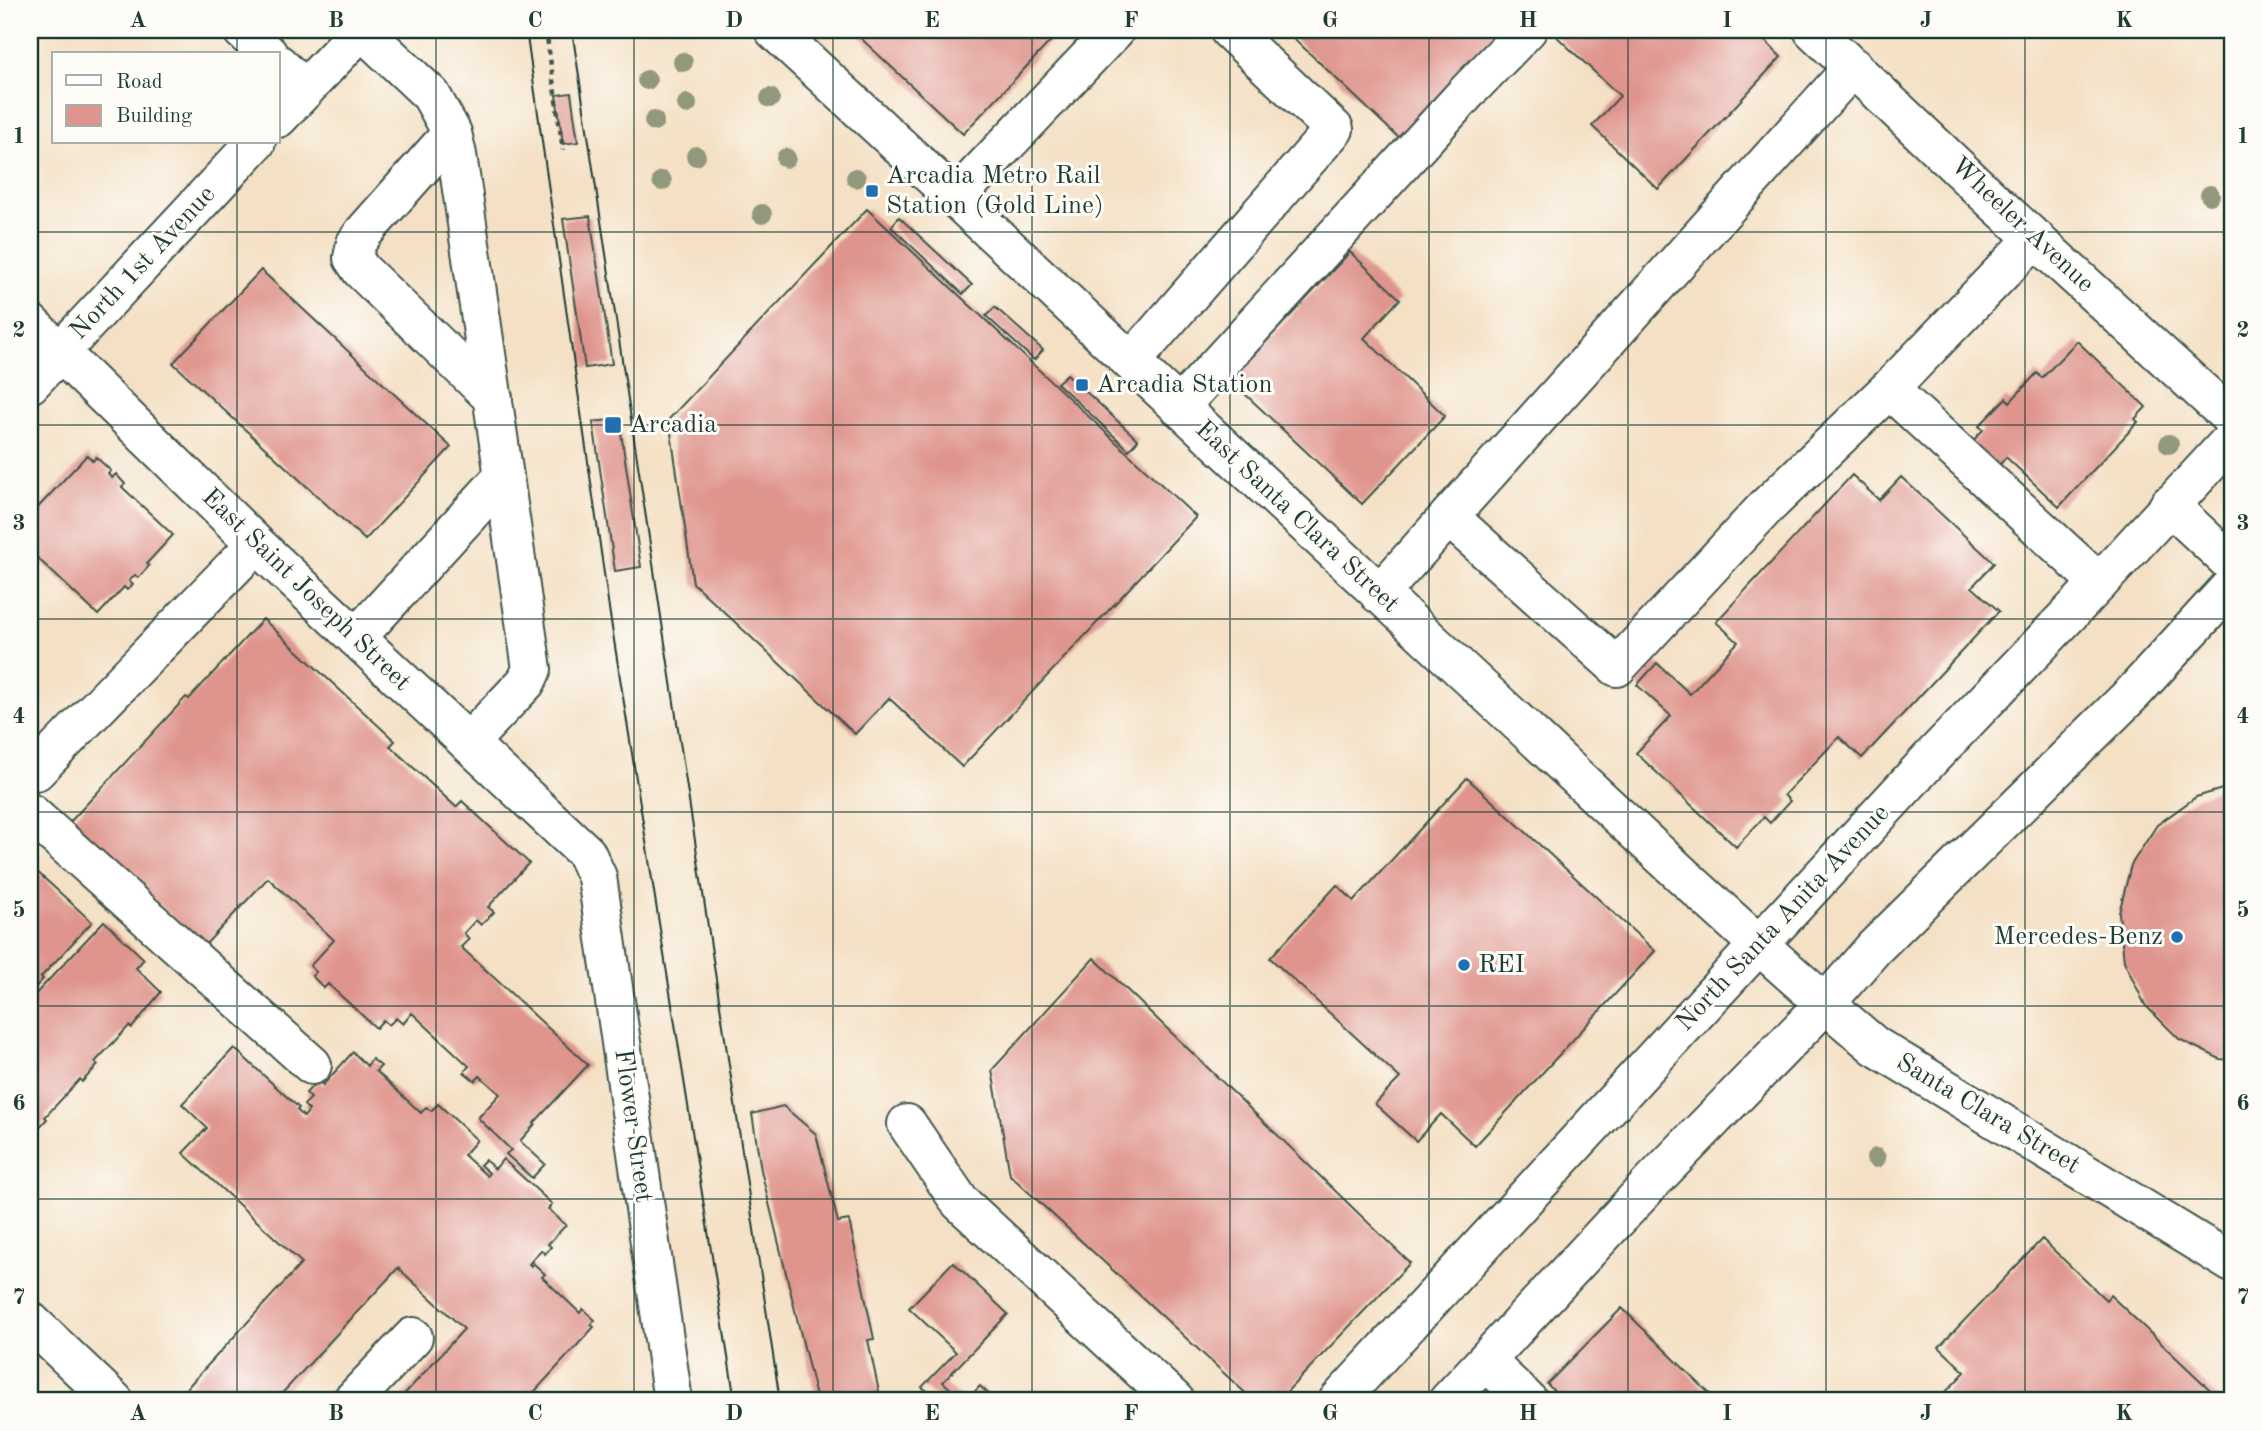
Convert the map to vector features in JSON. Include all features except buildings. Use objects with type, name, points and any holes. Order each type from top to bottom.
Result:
[{"type":"street","points":[[242,30],[266,52]]},
{"type":"street","points":[[280,116],[362,30],[431,95],[452,133],[532,669],[526,682],[468,743]]},
{"type":"street","name":"East Santa Clara Street","points":[[774,30],[1758,945]]},
{"type":"street","points":[[955,198],[1115,30]]},
{"type":"street","points":[[1130,362],[1334,129],[1229,30]]},
{"type":"street","points":[[1179,407],[1527,30]]},
{"type":"street","name":"Wheeler Avenue","points":[[1813,30],[2232,419]]},
{"type":"street","points":[[280,66],[306,90]]},
{"type":"street","points":[[1379,594],[1853,67]]},
{"type":"street","points":[[452,133],[364,232],[356,243],[353,258],[361,271],[493,398]]},
{"type":"street","name":"North 1st Avenue","points":[[30,384],[254,144]]},
{"type":"street","points":[[1449,517],[1617,667],[1765,508],[1889,389],[2035,238]]},
{"type":"street","name":"East Saint Joseph Street","points":[[30,323],[256,544],[586,853]]},
{"type":"street","points":[[1889,389],[2099,583]]},
{"type":"street","name":"North Santa Anita Avenue","points":[[1339,1401],[1931,758],[2232,439]]},
{"type":"street","points":[[356,638],[504,476]]},
{"type":"street","points":[[2169,505],[2232,564]]},
{"type":"street","points":[[30,765],[36,771],[256,544]]},
{"type":"street","points":[[1448,1401],[1651,1183],[1825,1004],[1874,948],[2134,692],[2232,585]]},
{"type":"street","points":[[30,813],[312,1065]]},
{"type":"street","name":"Flower Street","points":[[586,853],[597,877],[673,1401]]},
{"type":"street","name":"Santa Clara Street","points":[[1758,945],[1875,1046],[2232,1263]]},
{"type":"street","points":[[907,1125],[960,1202],[1175,1401]]},
{"type":"street","points":[[30,1321],[114,1401]]},
{"type":"street","points":[[352,1401],[413,1337]]},
{"type":"street","points":[[1486,1361],[1528,1401]]},
{"type":"path","points":[[546,30],[563,150]]},
{"type":"tram line","points":[[526,30],[610,615],[735,1401]]},
{"type":"tram line","points":[[572,30],[780,1401]]},
{"type":"place","name":"Arcadia Metro Rail Station (Gold Line)","points":[[872,191]]},
{"type":"place","name":"Arcadia Station","points":[[1082,385]]},
{"type":"place","name":"Arcadia","points":[[613,425]]},
{"type":"place","name":"Mercedes-Benz","points":[[2177,937]]},
{"type":"place","name":"REI","points":[[1464,965]]}]
